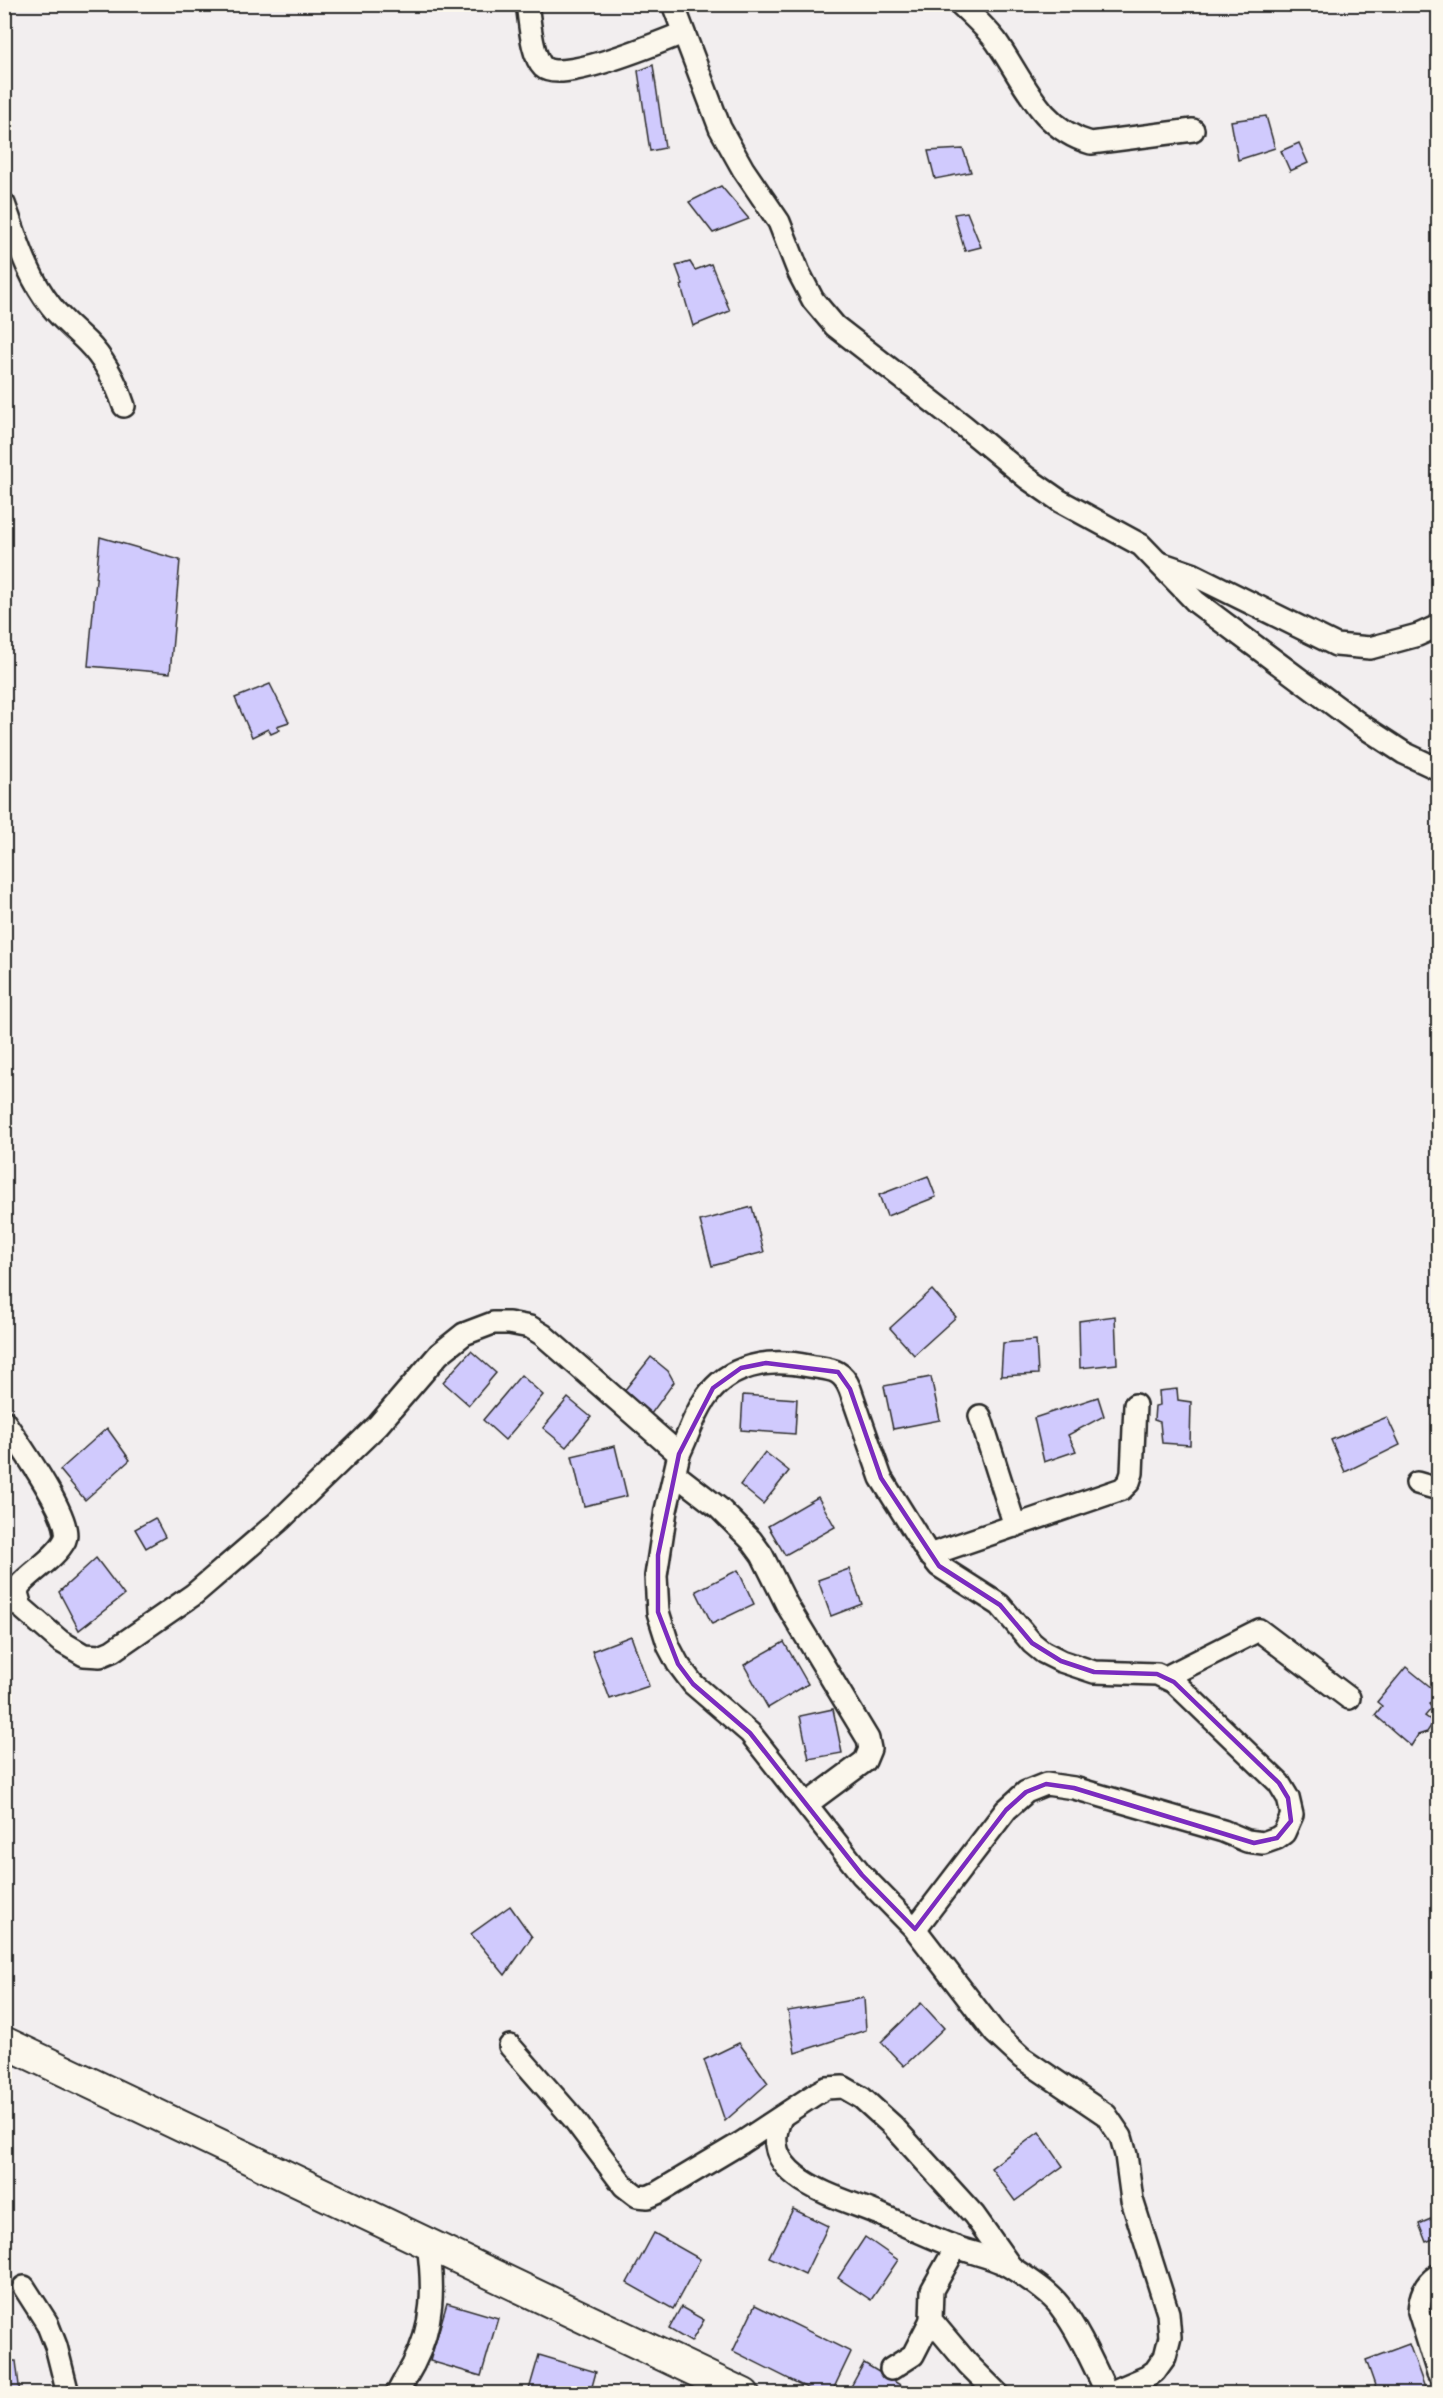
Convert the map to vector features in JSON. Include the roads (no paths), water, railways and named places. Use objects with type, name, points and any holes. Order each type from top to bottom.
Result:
[{"type":"main road","points":[[4,2042],[260,2161],[744,2394]]},
{"type":"street","points":[[527,4],[534,48],[542,66],[553,72],[593,65],[683,33]]},
{"type":"street","points":[[673,4],[720,128],[743,169],[779,222],[804,284],[820,309],[835,326],[1027,478],[1060,501],[1132,539],[1160,563],[1196,602],[1349,716],[1404,753],[1438,769]]},
{"type":"street","points":[[960,4],[995,40],[1028,93],[1046,116],[1062,131],[1075,139],[1092,143],[1109,142],[1193,130]]},
{"type":"street","points":[[4,204],[28,269],[38,288],[52,308],[89,345],[106,366],[117,386],[124,406]]},
{"type":"street","points":[[1160,563],[1192,574],[1336,645],[1370,648],[1418,635],[1438,626]]},
{"type":"street","points":[[4,1421],[51,1496],[66,1527],[66,1538],[58,1549],[11,1592],[21,1607],[74,1650],[92,1656],[112,1651],[194,1595],[279,1521],[378,1425],[439,1354],[464,1334],[493,1323],[530,1327],[543,1335],[679,1454]]},
{"type":"street","points":[[510,2046],[573,2118],[624,2186],[636,2196],[652,2196],[672,2185],[826,2088],[835,2086],[850,2090],[878,2111],[930,2166],[974,2215],[1011,2267],[1059,2306],[1085,2348],[1107,2393],[1147,2377],[1155,2371],[1165,2357],[1170,2337],[1168,2313],[1132,2200],[1126,2155],[1121,2137],[1106,2115],[1009,2048],[915,1929],[861,1875],[750,1733],[693,1684],[669,1647],[658,1612],[656,1576],[679,1454],[703,1401],[725,1378],[741,1368],[778,1362],[838,1371],[850,1389],[881,1478],[929,1555],[947,1573],[1000,1605],[1032,1643],[1051,1656],[1094,1672],[1148,1673],[1166,1677],[1174,1682],[1279,1784],[1288,1798],[1292,1815],[1284,1833],[1263,1843],[1247,1841],[1074,1788],[1046,1784],[1026,1792],[1006,1810],[915,1929]]},
{"type":"street","points":[[929,1555],[1116,1492],[1126,1485],[1133,1468],[1135,1406]]},
{"type":"street","points":[[980,1416],[1015,1526]]},
{"type":"street","points":[[675,1474],[719,1508],[752,1540],[787,1605],[868,1739],[870,1749],[865,1761],[807,1804]]},
{"type":"street","points":[[1417,1483],[1438,1489]]},
{"type":"street","points":[[1166,1677],[1259,1630],[1349,1698]]},
{"type":"street","points":[[781,2118],[776,2130],[777,2149],[783,2163],[801,2179],[840,2200],[1011,2267]]},
{"type":"street","points":[[397,2394],[414,2363],[429,2323],[433,2281],[429,2244]]},
{"type":"street","points":[[891,2369],[913,2355],[931,2320],[933,2290],[957,2247]]},
{"type":"street","points":[[1438,2275],[1426,2286],[1419,2302],[1419,2312],[1438,2373]]},
{"type":"street","points":[[24,2287],[46,2323],[56,2346],[68,2394]]},
{"type":"street","points":[[931,2320],[968,2364],[998,2394]]}]
